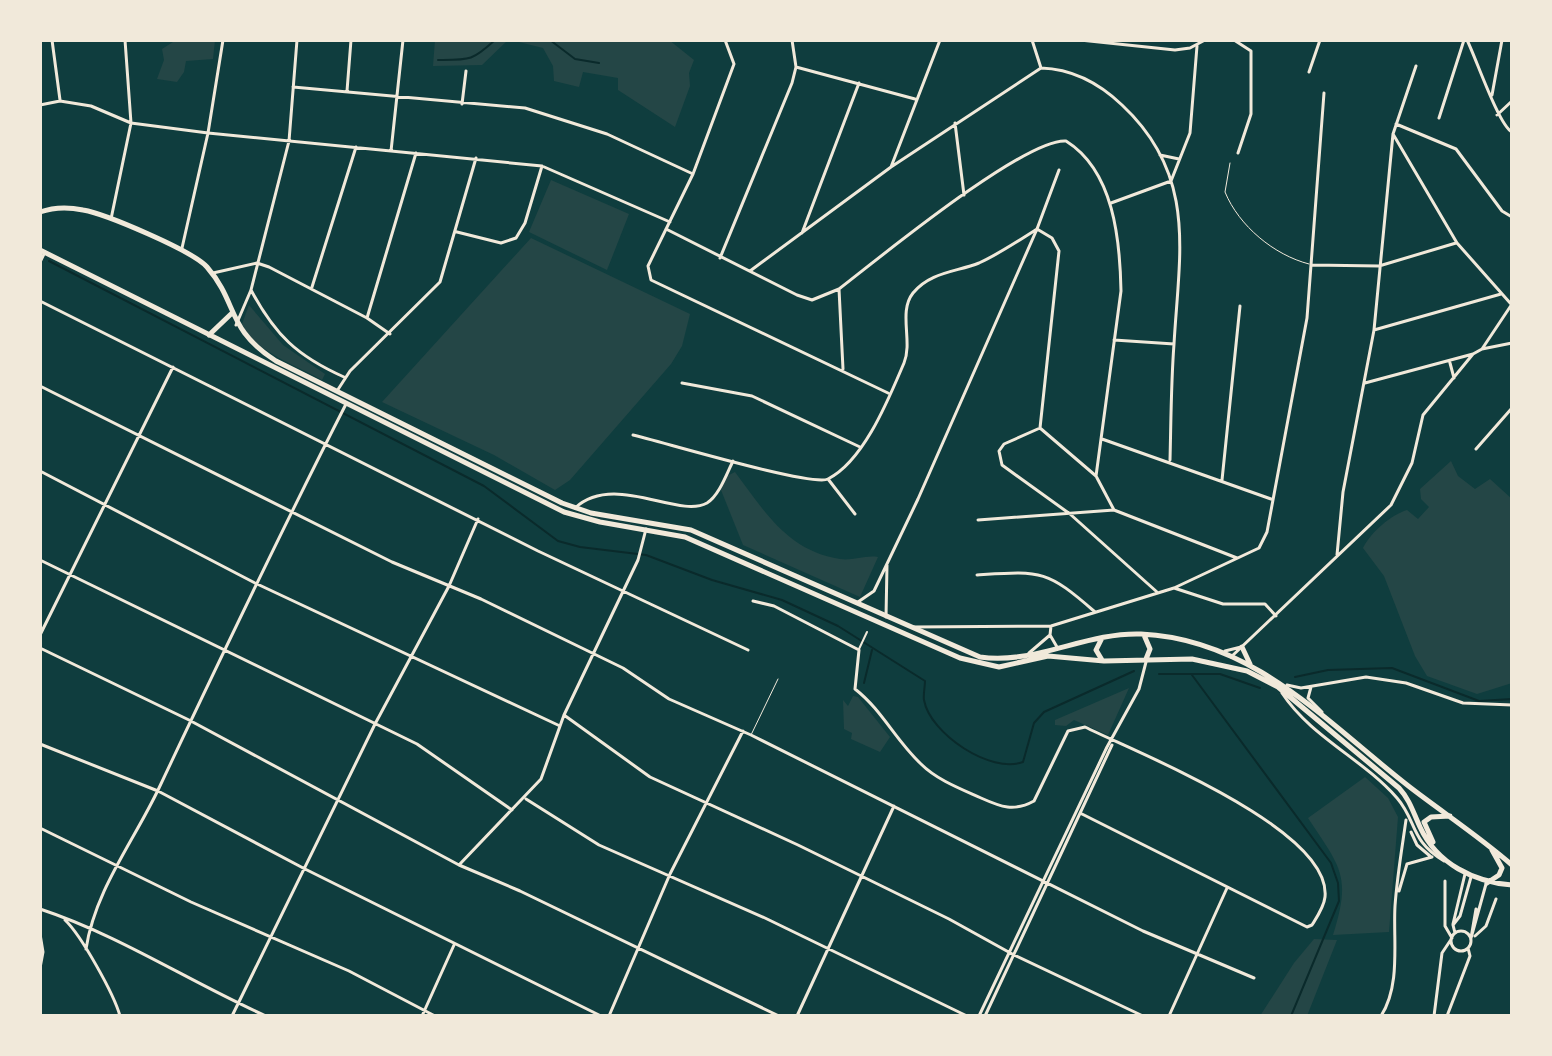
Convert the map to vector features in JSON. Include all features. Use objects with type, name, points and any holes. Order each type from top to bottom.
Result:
[{"type":"highway","points":[[41,212],[82,210],[111,219],[181,250],[201,262],[212,274],[236,325],[254,346],[337,391],[575,508],[691,530],[980,657],[1022,657],[1103,637],[1144,634],[1217,652],[1250,665],[1287,685],[1512,865]]},
{"type":"highway","points":[[42,251],[345,406],[564,512],[588,520],[646,529],[705,544],[960,658],[999,667],[1048,656],[1104,661],[1231,657]]},
{"type":"highway","points":[[208,336],[231,314]]},
{"type":"highway","points":[[1144,634],[1150,649],[1146,659]]},
{"type":"highway","points":[[1103,637],[1096,650],[1104,661]]},
{"type":"highway","points":[[1243,646],[1250,665]]},
{"type":"highway","points":[[1202,660],[1247,671],[1278,687],[1399,788],[1412,804],[1421,829],[1453,866],[1486,883],[1512,885]]},
{"type":"highway","points":[[1440,852],[1424,822],[1431,817],[1451,816]]},
{"type":"highway","points":[[1486,883],[1499,875],[1502,868],[1488,844]]},
{"type":"street","points":[[52,40],[60,101]]},
{"type":"street","points":[[111,219],[131,123],[125,40]]},
{"type":"street","points":[[181,250],[208,133],[223,40]]},
{"type":"street","points":[[236,325],[251,290],[289,141],[297,40]]},
{"type":"street","points":[[347,91],[351,40]]},
{"type":"street","points":[[391,151],[403,40]]},
{"type":"street","points":[[725,40],[734,64],[693,174],[648,266],[654,283],[843,369],[888,393]]},
{"type":"street","points":[[720,258],[796,67],[792,40]]},
{"type":"street","points":[[891,167],[940,40]]},
{"type":"street","points":[[1032,40],[1041,68]]},
{"type":"street","points":[[1080,40],[1155,49],[1197,46],[1205,40]]},
{"type":"street","points":[[1149,40],[1155,49]]},
{"type":"street","points":[[1234,40],[1251,51],[1251,114],[1238,153]]},
{"type":"street","points":[[1309,72],[1320,40]]},
{"type":"street","points":[[1466,40],[1492,95],[1497,115],[1512,132]]},
{"type":"street","points":[[1439,118],[1466,40]]},
{"type":"street","points":[[1492,95],[1502,40]]},
{"type":"street","points":[[1109,204],[1171,181],[1190,133],[1197,46]]},
{"type":"street","points":[[1337,555],[1343,492],[1374,330],[1393,134],[1416,66]]},
{"type":"street","points":[[796,67],[915,99]]},
{"type":"street","points":[[750,271],[891,167],[1041,68],[1076,75],[1114,97],[1137,122],[1171,181],[1183,252],[1174,344],[1170,460]]},
{"type":"street","points":[[462,104],[466,71]]},
{"type":"street","points":[[802,233],[859,83]]},
{"type":"street","points":[[293,87],[525,108],[562,117],[607,134],[693,174]]},
{"type":"street","points":[[910,628],[930,624],[966,629],[1051,626],[1174,588],[1256,551],[1263,543],[1297,380],[1312,265],[1324,93]]},
{"type":"street","points":[[40,105],[60,101],[91,106],[131,123],[208,133],[542,166],[670,222]]},
{"type":"street","points":[[1497,115],[1512,101]]},
{"type":"street","points":[[955,123],[964,196]]},
{"type":"street","points":[[1396,124],[1456,149],[1502,211],[1512,217]]},
{"type":"street","points":[[1393,134],[1457,243],[1512,304],[1482,349]]},
{"type":"street","points":[[666,229],[720,258],[812,300],[839,289],[964,196],[1042,145],[1060,141],[1082,154],[1109,204],[1120,261],[1121,291],[1096,476]]},
{"type":"street","points":[[312,287],[356,147]]},
{"type":"street","points":[[367,318],[416,153]]},
{"type":"street","points":[[1158,155],[1179,159]]},
{"type":"street","points":[[337,391],[345,377],[440,282],[476,158]]},
{"type":"street","points":[[457,232],[501,243],[516,238],[525,223],[542,166]]},
{"type":"street","points":[[855,604],[871,594],[877,585],[918,499],[1037,229],[1059,170]]},
{"type":"street","points":[[633,435],[734,460],[788,478],[813,482],[828,479],[860,447],[884,410],[888,393],[905,362],[908,334],[906,309],[915,291],[933,277],[990,258],[1037,229]]},
{"type":"street","points":[[1037,229],[1052,238],[1059,251],[1040,428]]},
{"type":"street","points":[[1312,265],[1379,266],[1457,243]]},
{"type":"street","points":[[40,262],[42,251]]},
{"type":"street","points":[[212,274],[257,263],[312,287],[390,334]]},
{"type":"street","points":[[839,289],[843,369]]},
{"type":"street","points":[[251,290],[271,326],[286,343],[345,377]]},
{"type":"street","points":[[1374,330],[1501,294]]},
{"type":"street","points":[[40,301],[748,650]]},
{"type":"street","points":[[1222,480],[1240,306]]},
{"type":"street","points":[[1113,340],[1174,344]]},
{"type":"street","points":[[1363,384],[1512,343]]},
{"type":"street","points":[[1231,657],[1397,497],[1412,463],[1423,415],[1473,354]]},
{"type":"street","points":[[1449,362],[1454,378]]},
{"type":"street","points":[[40,635],[173,366]]},
{"type":"street","points":[[682,383],[752,396],[860,447]]},
{"type":"street","points":[[40,386],[392,562],[623,668],[669,699],[743,731],[1143,931],[1254,978]]},
{"type":"street","points":[[86,949],[91,926],[117,866],[158,791],[255,583],[345,406]]},
{"type":"street","points":[[1476,449],[1512,408]]},
{"type":"street","points":[[1040,428],[1096,476],[1114,510]]},
{"type":"street","points":[[1040,428],[1004,444],[999,451],[1000,461],[1070,514],[1157,592]]},
{"type":"street","points":[[1102,439],[1170,460],[1271,499]]},
{"type":"street","points":[[575,508],[587,499],[605,494],[652,498],[686,507],[705,504],[714,496],[734,460]]},
{"type":"street","points":[[40,471],[255,583],[409,658],[560,726]]},
{"type":"street","points":[[828,479],[855,514]]},
{"type":"street","points":[[978,520],[1114,510],[1237,558]]},
{"type":"street","points":[[232,1016],[273,938],[375,724],[449,586],[478,519]]},
{"type":"street","points":[[459,865],[526,799],[548,766],[564,715],[638,560],[646,529]]},
{"type":"street","points":[[40,560],[375,724],[452,765],[512,810]]},
{"type":"street","points":[[886,617],[887,561]]},
{"type":"street","points":[[977,575],[1031,572],[1048,576],[1095,612]]},
{"type":"street","points":[[877,585],[886,587]]},
{"type":"street","points":[[1174,588],[1223,604],[1265,604],[1276,616]]},
{"type":"street","points":[[753,601],[774,606],[860,648]]},
{"type":"street","points":[[1051,626],[1050,635],[1057,647]]},
{"type":"street","points":[[867,632],[860,648],[855,689],[872,702],[917,760],[940,779],[1001,807],[1013,809],[1034,801],[1068,731],[1081,726],[1216,789],[1293,839],[1310,857],[1324,887],[1322,907],[1312,925],[1306,926],[1082,814]]},
{"type":"street","points":[[1022,657],[1050,635]]},
{"type":"street","points":[[1217,652],[1243,646]]},
{"type":"street","points":[[40,648],[189,720],[459,865],[639,947],[779,1016]]},
{"type":"street","points":[[985,1016],[1142,681],[1146,659]]},
{"type":"street","points":[[1287,685],[1314,685],[1366,677],[1406,683],[1463,703],[1512,705]]},
{"type":"street","points":[[1314,685],[1307,693],[1308,698],[1335,724]]},
{"type":"street","points":[[1278,687],[1303,719],[1396,797],[1417,845],[1432,857],[1453,866]]},
{"type":"street","points":[[564,715],[635,769],[863,876],[1012,954],[1143,1016]]},
{"type":"street","points":[[609,1016],[670,874],[743,731]]},
{"type":"street","points":[[1046,882],[1082,814],[1113,741]]},
{"type":"street","points":[[40,744],[158,791],[454,945],[488,958],[601,1016]]},
{"type":"street","points":[[526,799],[599,845],[640,865],[670,874],[830,948],[967,1016]]},
{"type":"street","points":[[797,1016],[894,806]]},
{"type":"street","points":[[1381,1016],[1391,983],[1397,939],[1395,910],[1406,816]]},
{"type":"street","points":[[40,828],[349,971],[423,1014],[435,1016]]},
{"type":"street","points":[[1411,828],[1427,849],[1453,866]]},
{"type":"street","points":[[1395,910],[1405,867],[1413,861],[1432,857]]},
{"type":"street","points":[[1434,1016],[1442,953],[1455,933],[1453,925],[1468,875]]},
{"type":"street","points":[[1445,881],[1445,926],[1456,949],[1468,948]]},
{"type":"street","points":[[1471,938],[1486,883]]},
{"type":"street","points":[[1169,1016],[1200,954],[1227,888]]},
{"type":"street","points":[[1471,938],[1486,926],[1496,899]]},
{"type":"street","points":[[40,909],[91,926],[266,1016]]},
{"type":"street","points":[[1471,938],[1476,909]]},
{"type":"street","points":[[62,916],[86,949],[114,998],[120,1016]]},
{"type":"street","points":[[1447,1016],[1470,956],[1468,934],[1455,933]]},
{"type":"street","points":[[40,934],[40,968]]},
{"type":"street","points":[[423,1014],[454,945]]},
{"type":"street","points":[[979,1016],[1012,954]]},
{"type":"lane","points":[[1230,163],[1225,192],[1242,219],[1278,254],[1312,265]]},
{"type":"lane","points":[[751,735],[778,679]]},
{"type":"shaded area","points":[[215,40],[213,59],[186,61],[184,72],[177,82],[157,79],[164,60],[162,49],[173,42]]},
{"type":"shaded area","points":[[435,40],[508,40],[482,65],[433,66]]},
{"type":"shaded area","points":[[511,40],[669,40],[694,60],[689,73],[690,86],[675,127],[618,90],[618,78],[583,72],[579,87],[554,81],[553,66],[543,48]]},
{"type":"shaded area","points":[[551,180],[629,214],[607,270],[529,232]]},
{"type":"shaded area","points":[[531,238],[690,314],[682,346],[671,364],[570,480],[555,490],[494,455],[382,402]]},
{"type":"shaded area","points":[[249,305],[283,345],[325,374],[322,380],[277,357],[248,334],[242,324]]},
{"type":"shaded area","points":[[1451,461],[1458,476],[1475,489],[1490,479],[1512,499],[1512,683],[1477,694],[1427,676],[1415,656],[1384,576],[1363,548],[1376,530],[1401,512],[1407,510],[1418,519],[1429,507],[1421,499],[1420,489]]},
{"type":"shaded area","points":[[735,472],[767,515],[806,548],[840,559],[878,557],[860,597],[743,545],[721,490],[727,476]]},
{"type":"shaded area","points":[[1129,688],[1108,735],[1074,720],[1066,726],[1055,725],[1055,720]]},
{"type":"shaded area","points":[[853,696],[858,697],[890,737],[880,752],[851,739],[852,733],[844,729],[843,700],[848,706]]},
{"type":"shaded area","points":[[1365,777],[1388,798],[1398,817],[1389,932],[1333,935],[1342,898],[1340,872],[1308,818]]},
{"type":"shaded area","points":[[1314,939],[1337,940],[1307,1016],[1260,1016],[1294,963]]},
{"type":"waterway","points":[[438,60],[470,58],[495,40]]},
{"type":"waterway","points":[[550,40],[575,59],[599,63]]},
{"type":"waterway","points":[[49,261],[484,486],[558,541],[580,547],[646,555],[712,580],[782,600],[838,626],[925,681],[924,700],[938,726],[979,757],[1010,764],[1023,762],[1034,723],[1044,712],[1134,671]]},
{"type":"waterway","points":[[864,683],[872,650]]},
{"type":"waterway","points":[[1295,677],[1328,670],[1392,668],[1479,701],[1512,699]]},
{"type":"waterway","points":[[1159,674],[1220,674],[1260,688]]},
{"type":"waterway","points":[[1192,675],[1331,863],[1338,883],[1339,901],[1291,1016]]}]
